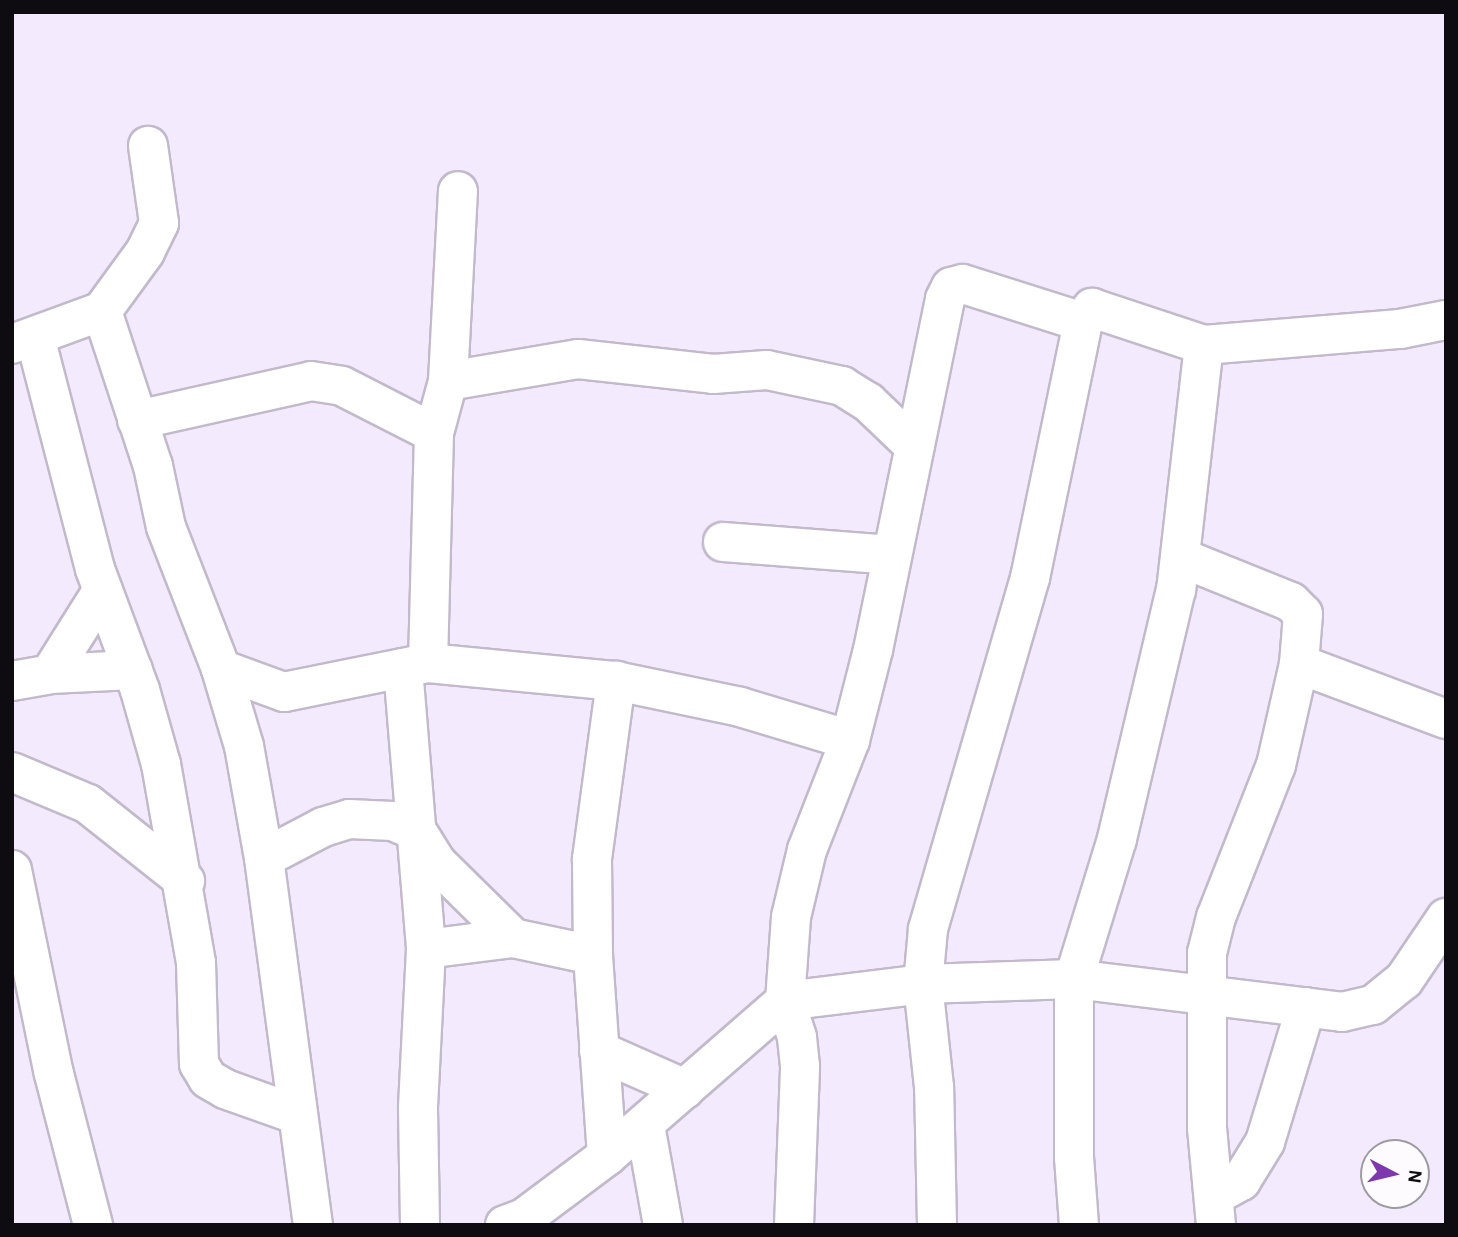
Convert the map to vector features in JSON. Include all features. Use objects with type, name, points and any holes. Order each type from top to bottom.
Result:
[{"type":"street","points":[[148,146],[158,205],[156,236],[102,311],[24,340],[103,590],[133,670],[161,764],[185,881],[196,963],[195,1045],[199,1064],[208,1079],[225,1089],[298,1115]]},
{"type":"street","points":[[419,1225],[418,1097],[426,949],[413,793],[415,665],[434,433],[448,381],[458,191]]},
{"type":"street","points":[[794,1225],[800,1066],[797,1037],[785,1001],[790,917],[807,850],[850,740],[892,555],[929,362],[951,287],[963,284],[1083,321]]},
{"type":"street","points":[[937,1225],[934,1087],[923,984],[928,929],[942,871],[1050,498],[1083,321],[1092,308],[1104,309],[1204,345],[1305,338],[1446,320]]},
{"type":"street","points":[[102,311],[137,420],[166,527],[221,669],[244,746],[264,858],[313,1225]]},
{"type":"street","points":[[1079,1225],[1074,1157],[1074,979],[1116,839],[1182,558],[1204,345]]},
{"type":"street","points":[[448,381],[578,359],[713,374],[767,370],[842,386],[868,402],[914,446]]},
{"type":"street","points":[[137,420],[311,381],[342,386],[434,433]]},
{"type":"street","points":[[723,542],[892,555]]},
{"type":"street","points":[[1182,558],[1291,602],[1303,614],[1299,664],[1276,765],[1216,917],[1204,993],[1207,1128],[1215,1210]]},
{"type":"street","points":[[50,674],[103,590]]},
{"type":"street","points":[[1299,664],[1446,719]]},
{"type":"street","points":[[221,669],[284,692],[415,665],[616,681],[740,707],[850,740]]},
{"type":"street","points":[[12,681],[50,674],[133,670]]},
{"type":"street","points":[[607,1156],[593,955],[592,859],[616,681]]},
{"type":"street","points":[[244,746],[284,692]]},
{"type":"street","points":[[12,772],[88,804],[185,881]]},
{"type":"street","points":[[264,858],[323,827],[372,818],[413,793]]},
{"type":"street","points":[[372,818],[416,831],[437,863],[513,938]]},
{"type":"street","points":[[12,870],[54,1074],[93,1225]]},
{"type":"street","points":[[518,1223],[645,1125],[785,1001],[923,984],[1074,979],[1342,1012],[1373,1005],[1404,980],[1446,918]]},
{"type":"street","points":[[426,949],[513,938],[593,955]]},
{"type":"street","points":[[1215,1210],[1241,1181],[1259,1153],[1306,1007]]},
{"type":"street","points":[[599,1051],[685,1089]]},
{"type":"street","points":[[645,1125],[663,1225]]}]
